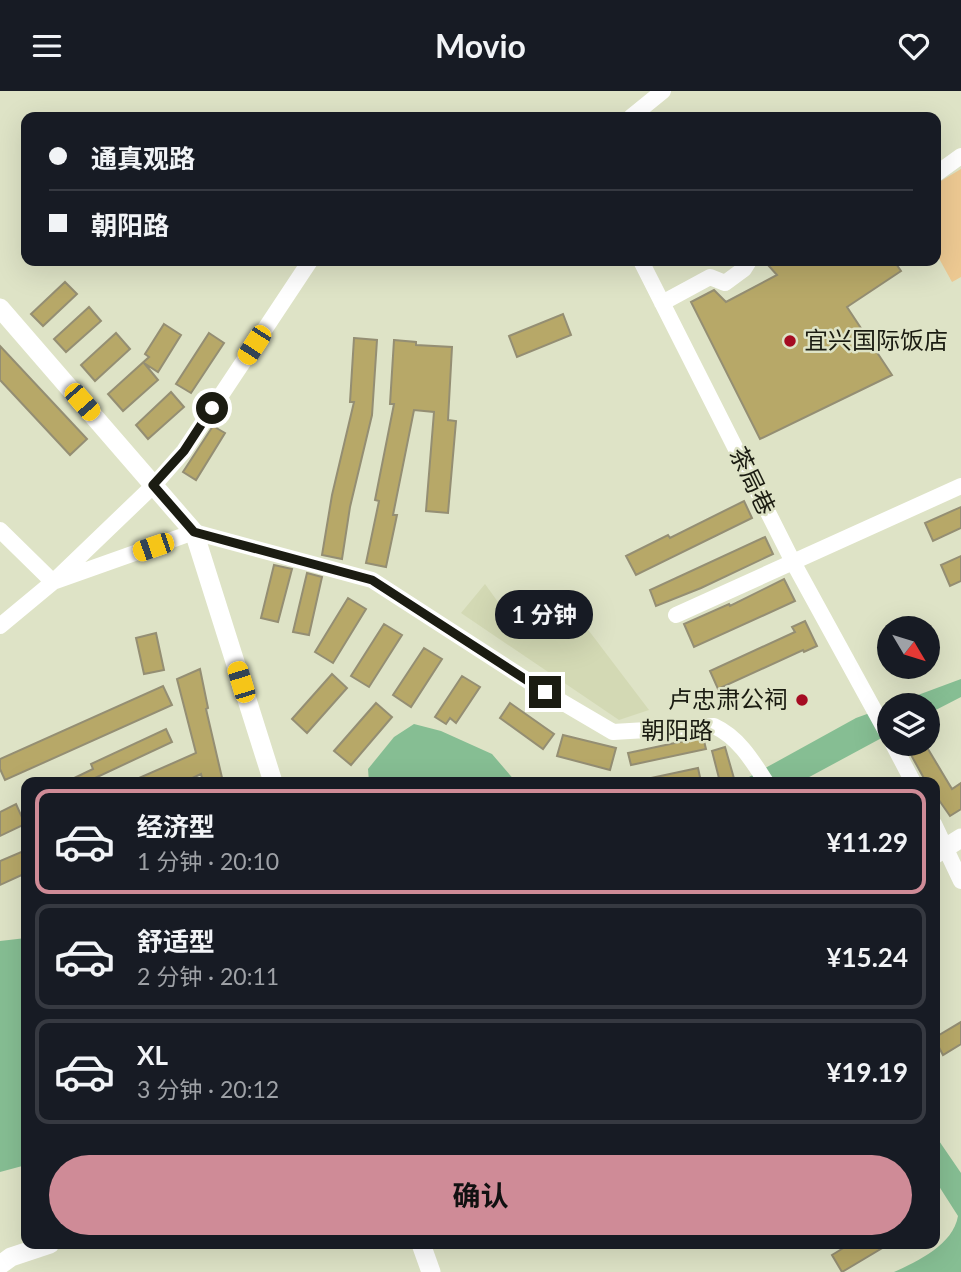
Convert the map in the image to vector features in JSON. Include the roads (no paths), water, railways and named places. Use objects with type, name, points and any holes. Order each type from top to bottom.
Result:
[{"type":"main road","points":[[0,308],[194,532],[271,777]]},
{"type":"main road","points":[[0,1265],[11,1257],[35,1249]]},
{"type":"main road","points":[[423,1249],[431,1272]]},
{"type":"street","points":[[651,111],[663,91]]},
{"type":"street","points":[[941,170],[961,156]]},
{"type":"street","points":[[0,626],[53,582],[153,485],[184,451],[307,266]]},
{"type":"street","name":"茶局巷","points":[[644,266],[793,562],[877,716]]},
{"type":"street","points":[[662,303],[710,278],[725,283],[733,267]]},
{"type":"street","points":[[676,615],[961,486]]},
{"type":"street","points":[[0,530],[53,582]]},
{"type":"street","points":[[53,582],[194,532]]},
{"type":"street","name":"朝阳路","points":[[194,532],[372,580],[612,732],[714,726],[727,732],[762,777]]},
{"type":"street","points":[[899,756],[910,777]]},
{"type":"street","points":[[947,847],[961,881]]},
{"type":"place","name":"宜兴国际饭店","points":[[790,341]]},
{"type":"place","name":"卢忠肃公祠","points":[[802,700]]}]
